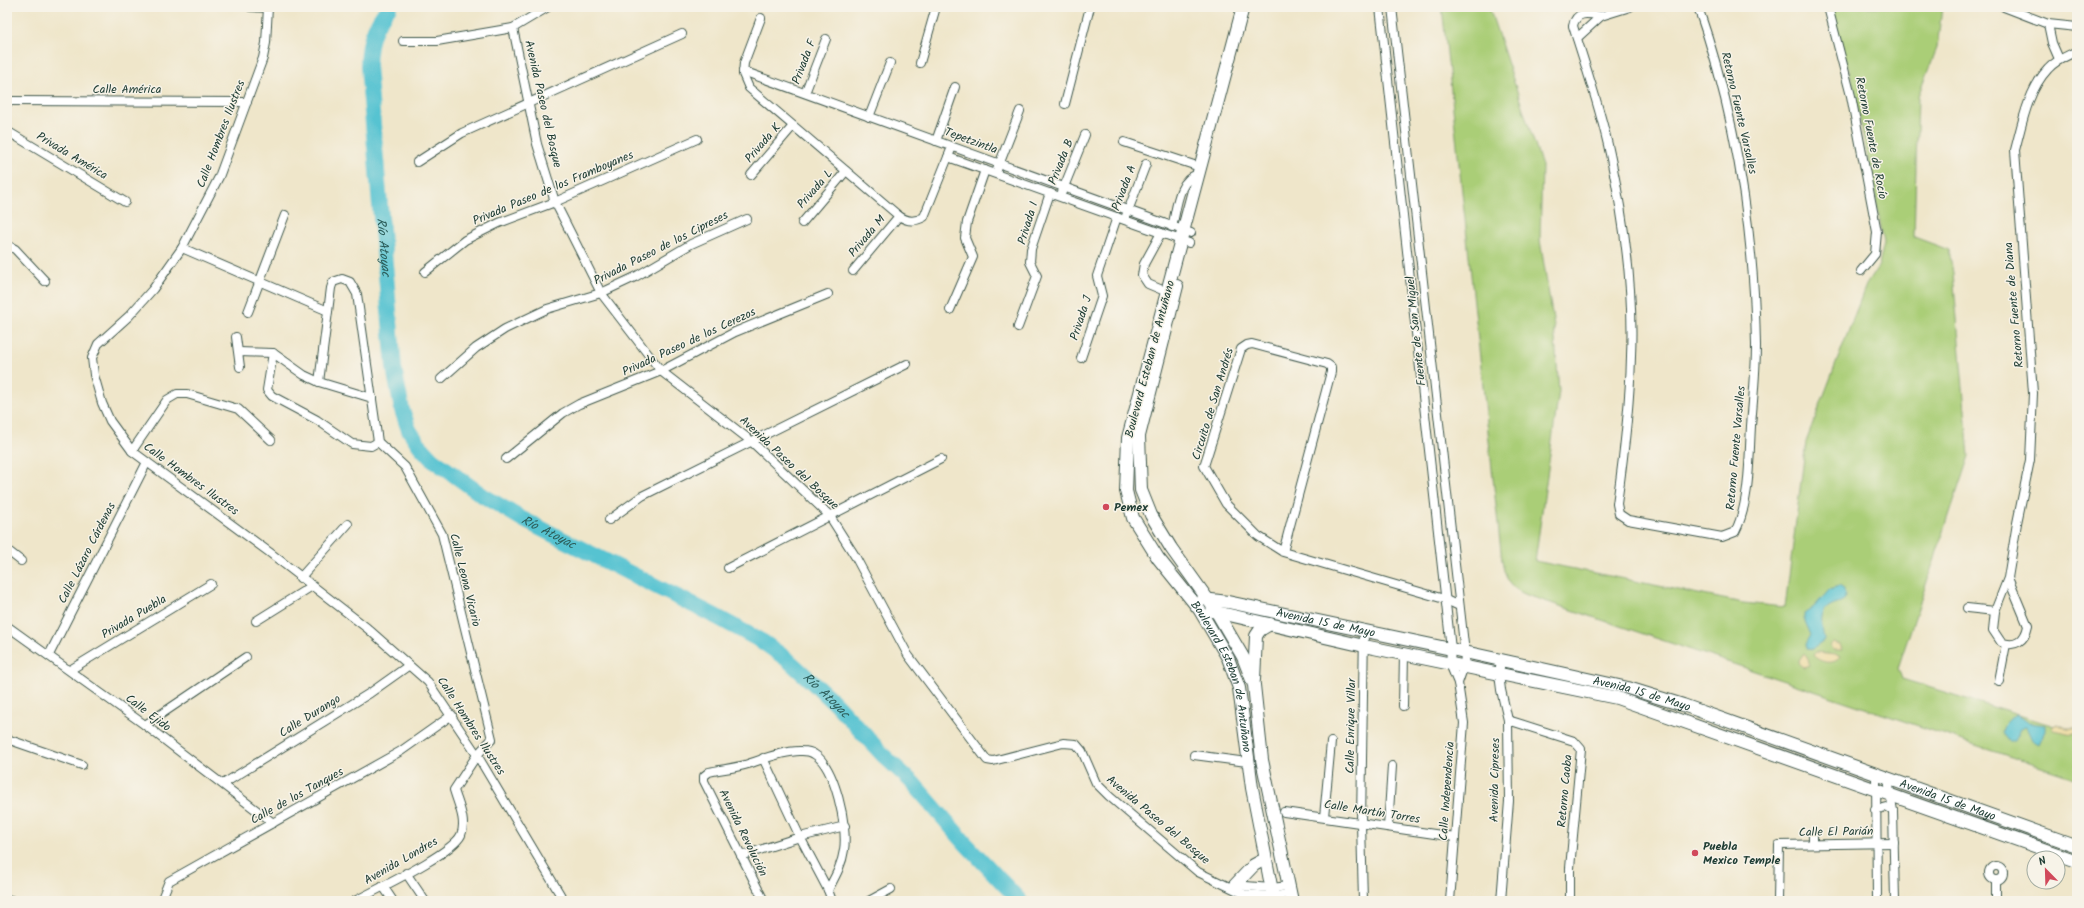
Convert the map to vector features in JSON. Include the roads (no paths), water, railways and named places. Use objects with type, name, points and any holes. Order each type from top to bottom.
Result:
[{"type":"main road","name":"Boulevard Esteban de Antuñano","points":[[1243,7],[1183,235],[1138,436],[1139,473],[1141,490],[1151,515],[1171,548],[1216,611],[1243,657],[1254,685],[1262,760],[1291,894]]},
{"type":"main road","name":"Boulevard Esteban de Antuñano","points":[[1251,7],[1183,235],[1128,438],[1126,491],[1133,518],[1158,558],[1199,609],[1228,658],[1239,688],[1247,762],[1273,895]]},
{"type":"main road","name":"Avenida 15 de Mayo","points":[[1191,598],[1364,630],[1628,688],[1676,702],[1945,800],[2077,846]]},
{"type":"main road","name":"Avenida 15 de Mayo","points":[[1199,609],[1216,611],[1364,646],[1617,698],[2077,861]]},
{"type":"main road","points":[[1254,685],[1256,636],[1260,630],[1270,624]]},
{"type":"main road","points":[[1838,776],[1843,762]]},
{"type":"main road","points":[[1939,812],[1945,800]]},
{"type":"main road","points":[[1230,884],[1254,865],[1266,859]]},
{"type":"street","points":[[250,7],[268,8]]},
{"type":"street","name":"Avenida Paseo del Bosque","points":[[403,41],[437,42],[513,28],[548,7]]},
{"type":"street","points":[[920,63],[936,7]]},
{"type":"street","points":[[1065,104],[1090,7]]},
{"type":"street","name":"Fuente de San Miguel","points":[[1380,7],[1444,599],[1451,649]]},
{"type":"street","name":"Fuente de San Miguel","points":[[1392,7],[1465,653]]},
{"type":"street","points":[[1601,16],[1586,13],[1578,15],[1574,19],[1573,26],[1577,38],[1601,16],[1630,7]]},
{"type":"street","name":"Retorno Fuente Varsalles","points":[[1577,38],[1610,153],[1620,208],[1630,281],[1631,354],[1627,430],[1617,504],[1619,514],[1628,520],[1722,537],[1735,532],[1742,518],[1750,456],[1756,346],[1751,248],[1741,166],[1733,127],[1710,43],[1698,7]]},
{"type":"street","name":"Retorno Fuente de Rocío","points":[[1828,7],[1851,96],[1877,232],[1875,254],[1861,271]]},
{"type":"street","points":[[2004,7],[2048,24],[2077,28]]},
{"type":"street","name":"Calle Hombres Ilustres","points":[[268,8],[266,43],[263,58],[219,177],[182,248],[153,289],[129,316],[98,344],[92,358],[94,375],[105,409],[119,435],[132,451],[269,552],[300,578],[367,628],[408,666],[428,682],[452,715],[477,755],[564,901]]},
{"type":"street","points":[[762,18],[743,71],[750,88],[906,221],[917,221],[924,217],[952,147]]},
{"type":"street","points":[[2048,24],[2052,43],[2059,59]]},
{"type":"street","name":"Avenida Paseo del Bosque","points":[[513,28],[537,144],[555,202],[601,293],[662,371],[751,441],[830,515],[855,556],[908,655],[987,760],[993,761],[1063,743],[1076,744],[1082,751],[1096,783],[1109,796],[1198,872],[1230,884],[1273,895],[1291,894]]},
{"type":"street","points":[[417,162],[462,133],[682,34]]},
{"type":"street","name":"Privada F","points":[[805,94],[826,38]]},
{"type":"street","name":"Retorno Fuente de Diana","points":[[2006,644],[2001,642],[1994,635],[1992,630],[1995,611],[2008,578],[2017,523],[2030,460],[2033,393],[2014,150],[2025,113],[2036,87],[2047,70],[2059,59],[2077,51]]},
{"type":"street","points":[[869,117],[890,63]]},
{"type":"street","name":"Tepetzintla","points":[[743,71],[1064,188],[1183,235]]},
{"type":"street","points":[[936,141],[955,87]]},
{"type":"street","name":"Calle América","points":[[7,101],[247,102]]},
{"type":"street","points":[[996,174],[1020,111]]},
{"type":"street","name":"Privada K","points":[[751,175],[793,126]]},
{"type":"street","name":"Privada América","points":[[7,131],[125,202]]},
{"type":"street","name":"Privada B","points":[[1060,197],[1085,135]]},
{"type":"street","name":"Privada Paseo de los Framboyanes","points":[[425,272],[465,240],[499,223],[555,202],[697,139]]},
{"type":"street","points":[[1124,142],[1199,171]]},
{"type":"street","name":"Tepetzintla","points":[[948,157],[1161,233],[1183,235]]},
{"type":"street","name":"Privada A","points":[[1121,219],[1128,212],[1146,164]]},
{"type":"street","points":[[950,310],[973,257],[965,238],[967,222],[985,170]]},
{"type":"street","name":"Privada L","points":[[802,222],[846,171]]},
{"type":"street","name":"Privada I","points":[[1018,327],[1037,276],[1030,262],[1031,249],[1050,193]]},
{"type":"street","points":[[248,312],[285,215]]},
{"type":"street","name":"Privada M","points":[[853,271],[899,216]]},
{"type":"street","name":"Privada Paseo de los Cipreses","points":[[441,379],[476,348],[505,329],[547,309],[601,293],[635,277],[691,244],[747,219]]},
{"type":"street","name":"Privada J","points":[[1081,358],[1102,296],[1097,276],[1121,219]]},
{"type":"street","points":[[1161,233],[1144,264],[1142,275],[1148,284],[1167,292]]},
{"type":"street","points":[[7,245],[15,249],[46,281]]},
{"type":"street","points":[[182,248],[328,311]]},
{"type":"street","points":[[273,353],[267,390],[272,396],[317,420],[352,444],[371,446],[378,442],[357,294],[350,282],[342,279],[333,282],[331,288],[319,382]]},
{"type":"street","name":"Privada Paseo de los Cerezos","points":[[506,459],[563,413],[579,404],[662,371],[734,332],[828,294]]},
{"type":"street","points":[[236,337],[240,367]]},
{"type":"street","name":"Circuito de San Andrés","points":[[1283,552],[1329,380],[1331,367],[1327,364],[1252,344],[1241,349],[1204,466],[1226,504],[1258,536],[1283,552],[1444,599],[1459,606]]},
{"type":"street","points":[[239,352],[273,353],[304,375],[319,382],[372,398]]},
{"type":"street","points":[[609,520],[642,496],[907,364]]},
{"type":"street","points":[[132,451],[167,400],[177,394],[187,394],[238,408],[271,440]]},
{"type":"street","name":"Calle Leona Vicario","points":[[378,442],[405,467],[442,534],[492,740],[477,755]]},
{"type":"street","points":[[728,568],[941,459]]},
{"type":"street","name":"Calle Lázaro Cárdenas","points":[[49,655],[147,462]]},
{"type":"street","points":[[300,578],[348,524]]},
{"type":"street","points":[[7,550],[21,561]]},
{"type":"street","points":[[1999,681],[2006,644],[2012,645],[2022,640],[2027,634],[2028,626],[2008,578]]},
{"type":"street","name":"Privada Puebla","points":[[70,670],[211,584]]},
{"type":"street","points":[[256,621],[312,586]]},
{"type":"street","points":[[1968,608],[1995,611]]},
{"type":"street","name":"Calle Ejido","points":[[8,630],[49,655],[70,670],[273,823]]},
{"type":"street","name":"Calle Enrique Villar","points":[[1363,901],[1361,823],[1364,630]]},
{"type":"street","name":"Calle Independencia","points":[[1450,901],[1464,723],[1458,683],[1450,664],[1451,649]]},
{"type":"street","name":"Calle Independencia","points":[[1458,683],[1464,666],[1465,653]]},
{"type":"street","points":[[1402,706],[1404,654]]},
{"type":"street","points":[[145,726],[246,657]]},
{"type":"street","name":"Avenida Cipreses","points":[[1501,660],[1499,674],[1508,720],[1509,801],[1502,901]]},
{"type":"street","name":"Calle Durango","points":[[222,784],[370,693],[408,666]]},
{"type":"street","name":"Calle de los Tanques","points":[[161,901],[170,882],[401,752],[452,715]]},
{"type":"street","name":"Retorno Caoba","points":[[1508,720],[1574,741],[1581,749],[1570,868],[1570,901]]},
{"type":"street","points":[[7,739],[82,765]]},
{"type":"street","points":[[1324,817],[1331,742]]},
{"type":"street","points":[[828,890],[840,867],[844,849],[845,826],[837,792],[821,760],[813,753],[800,751],[763,758],[832,901]]},
{"type":"street","name":"Avenida Londres","points":[[355,901],[446,850],[461,835],[463,820],[454,790],[477,755]]},
{"type":"street","points":[[1194,755],[1247,762]]},
{"type":"street","name":"Avenida Revolución","points":[[763,758],[748,764],[709,772],[704,776],[704,781],[764,901]]},
{"type":"street","points":[[1388,827],[1392,766]]},
{"type":"street","points":[[1876,774],[1875,844],[1877,901]]},
{"type":"street","points":[[1888,779],[1892,795],[1893,811],[1895,901]]},
{"type":"street","points":[[1875,810],[1886,807],[1893,811]]},
{"type":"street","name":"Calle Martín Torres","points":[[1284,812],[1456,837]]},
{"type":"street","points":[[741,856],[800,837],[845,826]]},
{"type":"street","points":[[1813,834],[1813,844]]},
{"type":"street","name":"Calle El Parián","points":[[1778,901],[1779,845],[1894,843]]},
{"type":"street","points":[[406,873],[425,901]]},
{"type":"street","points":[[1996,880],[1996,901]]},
{"type":"street","points":[[383,886],[393,901]]},
{"type":"street","points":[[870,901],[891,889]]},
{"type":"street","points":[[7,899],[14,901]]},
{"type":"water","points":[[1839,586],[1844,589],[1845,599],[1830,606],[1823,613],[1822,622],[1824,641],[1813,649],[1807,648],[1806,644],[1811,635],[1804,619],[1804,614],[1814,607],[1830,589]]},
{"type":"water","points":[[2018,715],[2029,723],[2045,725],[2045,731],[2039,744],[2032,740],[2026,727],[2020,729],[2014,741],[2008,741],[2002,733],[2007,721]]},
{"type":"waterway","name":"Río Atoyac","points":[[389,7],[379,21],[373,34],[369,49],[368,66],[394,368],[402,410],[409,430],[420,446],[432,459],[482,495],[522,519],[715,616],[763,642],[788,660],[835,703],[884,756],[913,783],[966,844],[1020,901]]},
{"type":"place","name":"Pemex","points":[[1106,507]]},
{"type":"place","name":"Puebla Mexico Temple","points":[[1695,853]]}]
